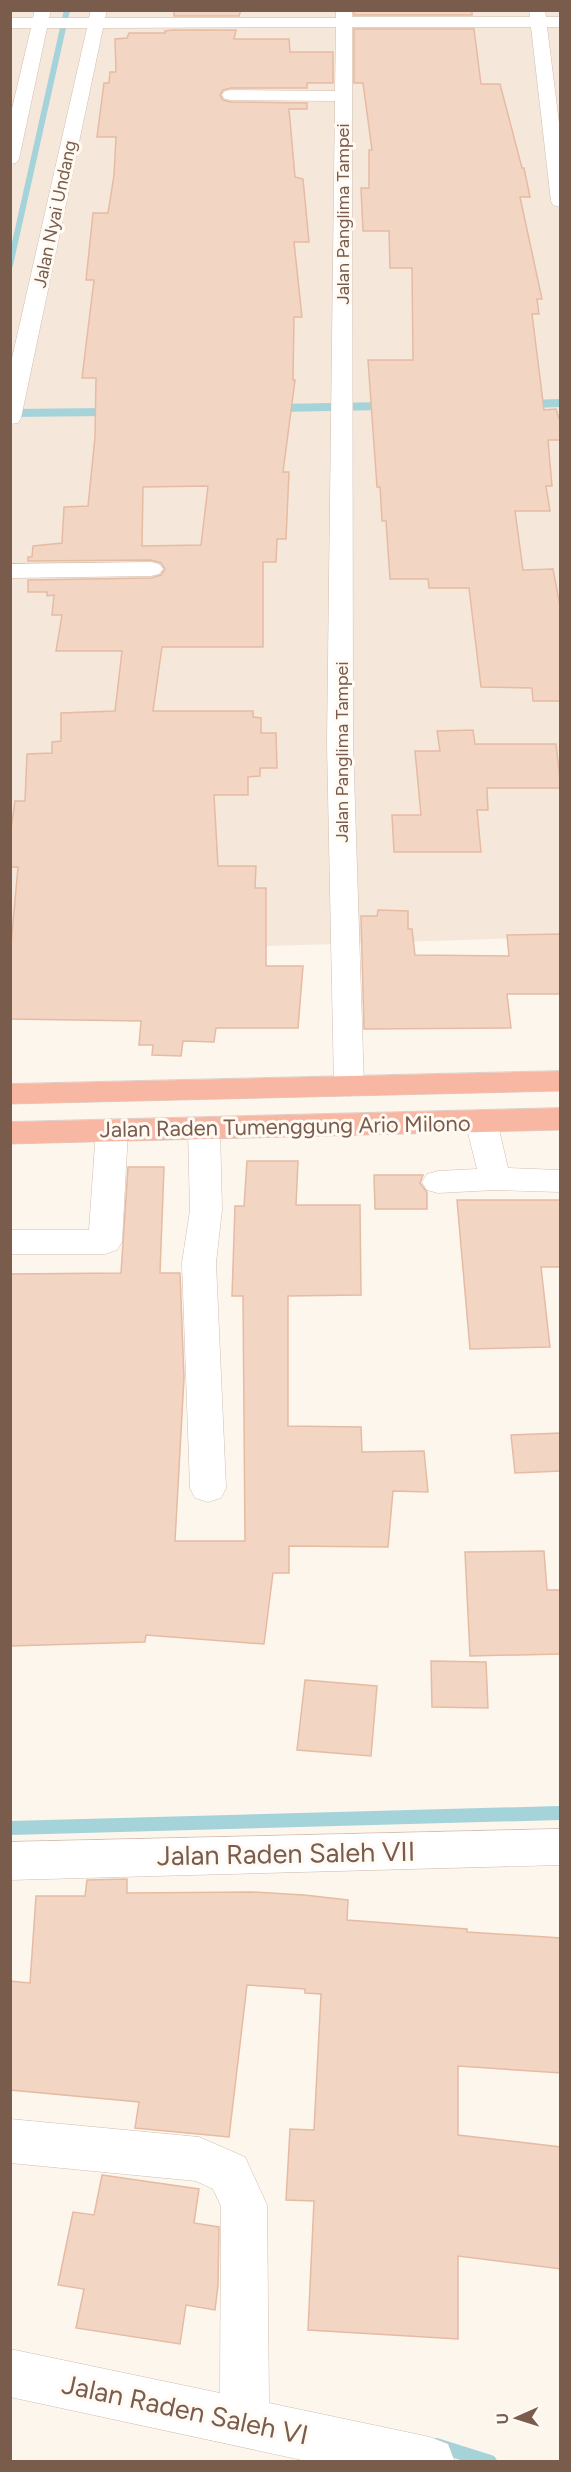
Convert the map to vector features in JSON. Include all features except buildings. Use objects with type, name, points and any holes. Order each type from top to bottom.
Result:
[{"type":"highway","name":"Jalan Raden Tumenggung Ario Milono","points":[[10,1094],[561,1080]]},
{"type":"highway","points":[[203,1089],[204,1130]]},
{"type":"highway","name":"Jalan Raden Tumenggung Ario Milono","points":[[10,1133],[204,1130],[561,1119]]},
{"type":"street","points":[[538,16],[561,201]]},
{"type":"street","points":[[10,23],[43,19],[538,16],[561,22]]},
{"type":"street","name":"Jalan Panglima Tampei","points":[[344,17],[340,743],[349,1086]]},
{"type":"street","points":[[10,159],[43,19]]},
{"type":"street","name":"Jalan Nyai Undang","points":[[12,414],[95,19]]},
{"type":"street","points":[[322,75],[345,74]]},
{"type":"street","points":[[231,95],[343,96]]},
{"type":"street","points":[[10,571],[151,569]]},
{"type":"street","points":[[481,1121],[495,1179]]},
{"type":"street","points":[[204,1130],[206,1210],[200,1263],[208,1488]]},
{"type":"street","points":[[10,1242],[105,1242],[112,1131]]},
{"type":"street","points":[[438,1182],[495,1179],[561,1180]]},
{"type":"street","name":"Jalan Raden Saleh VII","points":[[10,1861],[561,1847]]},
{"type":"street","points":[[10,2142],[199,2159],[229,2173],[244,2205],[245,2423]]},
{"type":"street","name":"Jalan Raden Saleh VI","points":[[10,2373],[430,2462]]},
{"type":"shaded area","points":[[10,11],[560,11],[560,937],[11,954]]},
{"type":"waterway","points":[[10,265],[67,10]]},
{"type":"waterway","points":[[531,404],[560,403]]},
{"type":"waterway","points":[[279,408],[383,406]]},
{"type":"waterway","points":[[10,413],[107,412]]},
{"type":"waterway","points":[[10,1828],[560,1813]]},
{"type":"waterway","points":[[436,2445],[490,2462]]}]
